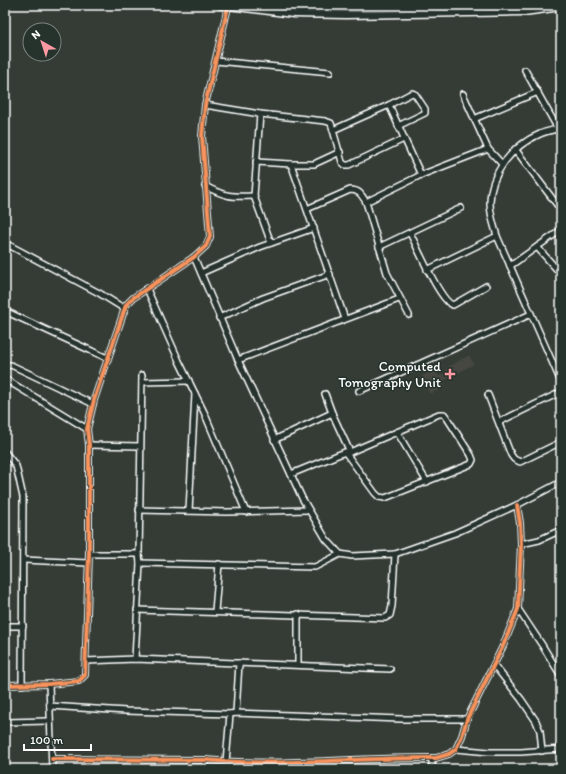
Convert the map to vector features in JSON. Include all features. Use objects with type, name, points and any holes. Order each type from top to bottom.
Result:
[{"type":"main road","points":[[220,5],[293,14],[346,15],[524,12],[561,7]]},
{"type":"main road","points":[[270,5],[320,9],[344,7],[534,5]]},
{"type":"street","points":[[5,685],[49,684],[79,681],[85,675],[88,563],[87,429],[107,358],[126,305],[133,298],[194,257],[206,246],[210,237],[202,136],[205,106],[228,7]]},
{"type":"street","points":[[216,60],[330,72]]},
{"type":"street","points":[[525,70],[560,129],[540,134],[516,149],[502,164],[494,181],[490,202],[491,216],[497,236],[561,382]]},
{"type":"street","points":[[474,119],[538,92]]},
{"type":"street","points":[[333,130],[389,106],[412,93],[415,94],[425,109],[425,113],[398,126]]},
{"type":"street","points":[[463,94],[488,149],[502,164]]},
{"type":"street","points":[[205,106],[331,123],[342,162],[345,165],[349,165],[404,139]]},
{"type":"street","points":[[389,106],[421,175]]},
{"type":"street","points":[[260,114],[254,196],[271,243]]},
{"type":"street","points":[[366,202],[421,175],[488,149]]},
{"type":"street","points":[[516,149],[561,210]]},
{"type":"street","points":[[256,162],[314,164],[340,152]]},
{"type":"street","points":[[291,164],[345,319]]},
{"type":"street","points":[[205,186],[223,195],[238,197],[254,196]]},
{"type":"street","points":[[307,209],[350,190],[356,190],[360,193],[366,202],[387,273],[409,316]]},
{"type":"street","points":[[379,247],[461,208]]},
{"type":"street","points":[[201,273],[271,243],[314,228]]},
{"type":"street","points":[[510,266],[561,230]]},
{"type":"street","points":[[410,232],[428,270],[443,298],[448,304],[452,305],[486,286]]},
{"type":"street","points":[[428,270],[497,236]]},
{"type":"street","points":[[5,243],[99,293],[125,309]]},
{"type":"street","points":[[537,247],[561,274]]},
{"type":"street","points":[[194,257],[219,318],[274,440],[308,510],[326,539],[340,554]]},
{"type":"street","points":[[219,318],[263,298],[330,274]]},
{"type":"street","points":[[147,289],[204,412],[246,512]]},
{"type":"street","points":[[238,360],[399,299]]},
{"type":"street","points":[[5,311],[107,358]]},
{"type":"street","points":[[359,391],[531,314]]},
{"type":"street","points":[[5,366],[11,365],[93,404]]},
{"type":"street","points":[[135,659],[140,563],[139,510],[142,375]]},
{"type":"street","points":[[5,379],[87,429]]},
{"type":"street","points":[[142,382],[189,381]]},
{"type":"street","points":[[499,422],[561,392]]},
{"type":"street","points":[[189,511],[195,393]]},
{"type":"street","points":[[291,474],[348,452],[439,414],[444,414],[474,460],[471,464],[427,482],[385,498],[379,497],[348,452],[325,394]]},
{"type":"street","points":[[488,395],[511,455],[514,459],[520,462],[561,442]]},
{"type":"street","points":[[274,440],[332,413]]},
{"type":"street","points":[[397,432],[427,482]]},
{"type":"street","points":[[88,445],[140,446]]},
{"type":"street","points":[[5,452],[16,466],[23,497],[24,626],[22,685]]},
{"type":"street","points":[[140,563],[315,567],[340,554],[352,556],[395,554],[455,533],[518,506],[561,482]]},
{"type":"street","points":[[52,759],[306,762],[356,759],[432,758],[443,757],[449,754],[456,749],[467,719],[494,665],[518,609],[521,544],[518,506]]},
{"type":"street","points":[[139,510],[246,512],[308,510]]},
{"type":"street","points":[[521,544],[539,540],[560,532]]},
{"type":"street","points":[[88,554],[139,554]]},
{"type":"street","points":[[137,610],[385,618],[390,615],[392,606],[395,554]]},
{"type":"street","points":[[24,560],[88,563]]},
{"type":"street","points":[[215,612],[219,564]]},
{"type":"street","points":[[518,609],[561,676]]},
{"type":"street","points":[[298,614],[298,665]]},
{"type":"street","points":[[5,626],[24,626]]},
{"type":"street","points":[[86,661],[135,659],[390,669]]},
{"type":"street","points":[[236,713],[239,663]]},
{"type":"street","points":[[494,665],[536,721],[540,731],[542,751]]},
{"type":"street","points":[[49,684],[49,721],[52,769]]},
{"type":"street","points":[[50,706],[126,711],[467,719]]},
{"type":"street","points":[[226,762],[230,714]]},
{"type":"street","points":[[5,722],[49,721]]},
{"type":"street","points":[[456,749],[489,752],[542,751],[561,749]]},
{"type":"street","points":[[432,758],[432,769]]},
{"type":"street","points":[[204,760],[205,769]]},
{"type":"street","points":[[238,762],[238,769]]},
{"type":"shaded area","name":"Computed Tomography Unit","points":[[469,355],[474,364],[442,382],[445,387],[438,390],[439,392],[437,393],[436,391],[430,394],[421,379],[423,378],[422,376],[435,369],[439,376],[448,372],[446,368]]},
{"type":"cycle path","points":[[5,685],[49,684],[79,681],[85,675],[89,554],[89,445],[87,429],[94,400],[126,305],[133,298],[194,257],[206,246],[210,237],[202,136],[205,105],[228,7]]},
{"type":"cycle path","points":[[52,759],[292,762],[436,758],[449,754],[456,749],[467,719],[503,646],[518,609],[521,544],[517,505]]},
{"type":"place","name":"Computed Tomography Unit","points":[[450,374]]}]
